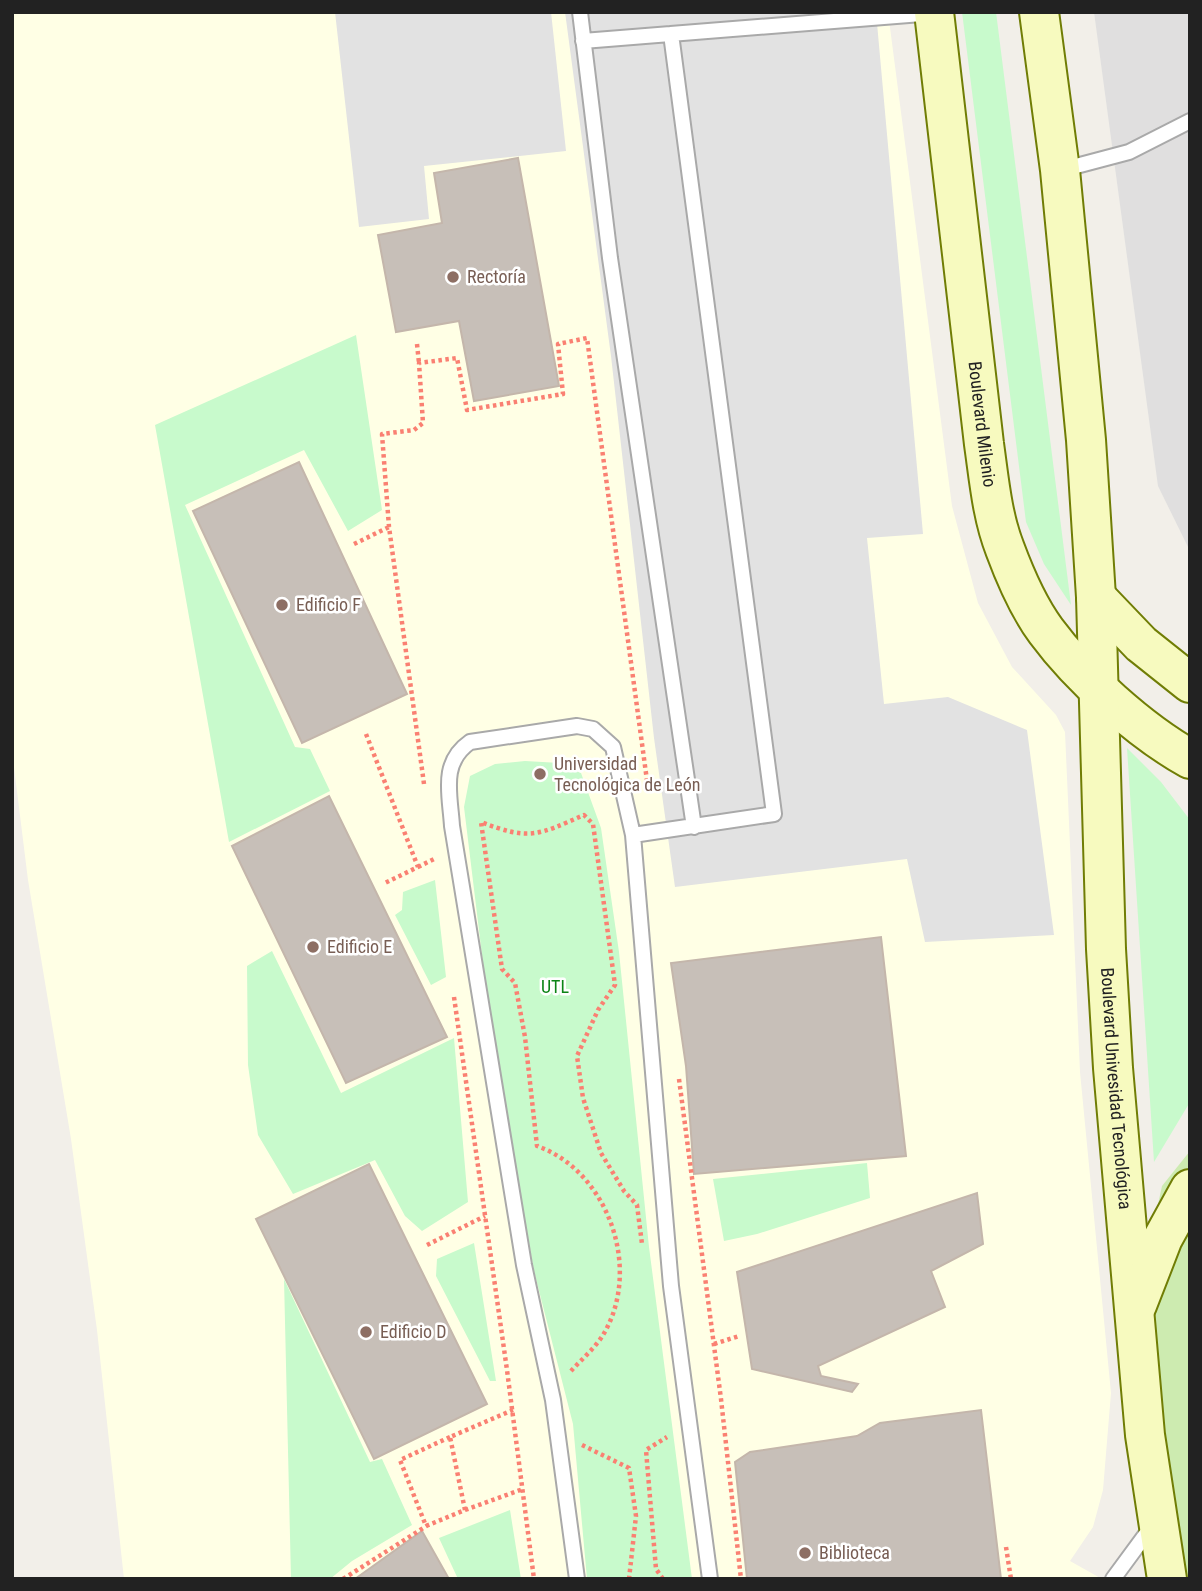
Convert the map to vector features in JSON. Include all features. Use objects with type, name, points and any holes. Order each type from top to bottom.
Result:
[{"type":"street","points":[[1039,12],[1060,170],[1085,427],[1096,597],[1141,644],[1190,683]]},
{"type":"street","name":"Boulevard Milenio","points":[[934,13],[993,505],[1004,548],[1045,631],[1099,689],[1173,750],[1190,760]]},
{"type":"street","name":"Boulevard Univesidad Tecnológica","points":[[1096,597],[1106,949],[1145,1435],[1167,1579]]},
{"type":"street","points":[[1134,1314],[1163,1238],[1190,1189]]},
{"type":"lane","points":[[580,12],[610,258],[694,827]]},
{"type":"lane","points":[[583,41],[671,34],[764,20],[934,13]]},
{"type":"lane","points":[[633,835],[774,814],[671,34]]},
{"type":"lane","points":[[1060,170],[1129,152],[1190,121]]},
{"type":"lane","points":[[577,1579],[553,1400],[524,1265],[452,826],[449,769],[460,749],[482,739],[577,726],[593,729],[608,741],[618,760],[633,835],[671,1286],[710,1579]]},
{"type":"lane","points":[[1113,1579],[1158,1518]]},
{"type":"path","points":[[417,344],[419,363]]},
{"type":"path","points":[[354,544],[389,527]]},
{"type":"path","points":[[366,734],[418,867]]},
{"type":"path","points":[[572,1385],[570,1373],[603,1334],[619,1290],[617,1239],[599,1195],[559,1154],[537,1146],[526,1037],[515,983],[502,969],[481,822],[513,835],[541,834],[584,815],[593,824],[615,985],[598,1010],[577,1055],[583,1098],[601,1153],[624,1191],[637,1205],[642,1245]]},
{"type":"path","points":[[385,883],[434,859]]},
{"type":"path","points":[[427,1245],[485,1216]]},
{"type":"path","points":[[715,1344],[739,1336]]},
{"type":"path","points":[[426,1526],[400,1460],[513,1410]]},
{"type":"path","points":[[663,1579],[656,1569],[646,1450],[667,1437],[666,1425]]},
{"type":"path","points":[[580,1434],[582,1446],[629,1468],[636,1516],[629,1579]]},
{"type":"path","points":[[450,1437],[466,1510]]},
{"type":"path","points":[[343,1579],[426,1526],[523,1489]]},
{"type":"path","points":[[1006,1547],[1011,1579]]},
{"type":"shaded area","name":"Universidad Tecnológica de León","points":[[12,12],[888,12],[952,506],[978,603],[1012,667],[1056,715],[1065,732],[1080,1072],[1111,1393],[1103,1490],[1093,1527],[1070,1561],[1102,1579],[124,1579],[97,1330],[71,1139],[28,880],[12,751]]},
{"type":"shaded area","points":[[335,12],[551,12],[566,151],[424,166],[429,219],[359,227]]},
{"type":"shaded area","points":[[565,12],[876,12],[923,534],[867,538],[884,704],[948,697],[1027,730],[1054,935],[925,942],[907,859],[675,887],[654,738],[611,356]]},
{"type":"shaded area","points":[[1094,12],[1190,12],[1190,551],[1158,486]]},
{"type":"green space","points":[[962,12],[996,12],[1071,605],[1044,564],[1026,522]]},
{"type":"green space","points":[[356,335],[382,510],[348,531],[304,450],[185,505],[295,747],[310,749],[330,791],[229,842],[155,425]]},
{"type":"green space","points":[[1127,748],[1161,782],[1190,820],[1190,1102],[1154,1162]]},
{"type":"green space","name":"UTL","points":[[525,761],[560,763],[581,773],[601,828],[619,952],[649,1247],[692,1579],[587,1579],[573,1424],[534,1271],[515,1165],[487,996],[464,807],[470,776],[495,764]]},
{"type":"green space","points":[[435,880],[446,977],[431,985],[395,915],[402,910],[403,892]]},
{"type":"green space","points":[[272,951],[341,1093],[454,1038],[468,1202],[422,1231],[405,1216],[375,1160],[293,1194],[258,1135],[248,1065],[247,966]]},
{"type":"green space","points":[[1190,1151],[1190,1579],[1165,1579],[1134,1314],[1162,1186]]},
{"type":"green space","points":[[867,1163],[870,1198],[757,1234],[724,1241],[713,1179]]},
{"type":"green space","points":[[474,1243],[496,1381],[490,1381],[436,1276],[437,1259]]},
{"type":"green space","points":[[284,1279],[370,1462],[382,1459],[412,1525],[352,1561],[330,1579],[291,1579]]},
{"type":"green space","points":[[510,1510],[521,1579],[458,1579],[439,1538]]},
{"type":"building","points":[[518,158],[559,386],[474,401],[459,321],[396,332],[378,235],[442,223],[434,173]]},
{"type":"building","points":[[299,462],[407,694],[302,743],[193,511]]},
{"type":"building","points":[[329,796],[447,1037],[346,1083],[232,846]]},
{"type":"building","points":[[881,937],[906,1156],[694,1174],[686,1066],[671,963]]},
{"type":"building","points":[[369,1164],[487,1404],[374,1459],[256,1219]]},
{"type":"building","points":[[977,1193],[983,1244],[931,1271],[945,1307],[818,1366],[821,1376],[858,1384],[852,1392],[752,1369],[737,1272]]},
{"type":"building","points":[[981,1410],[1001,1579],[747,1579],[735,1462],[750,1452],[857,1436],[880,1423]]},
{"type":"building","points":[[422,1531],[449,1579],[355,1579]]},
{"type":"place","name":"Rectoría","points":[[453,277]]},
{"type":"place","name":"Edificio F","points":[[282,605]]},
{"type":"place","name":"Universidad Tecnológica de León","points":[[540,774]]},
{"type":"place","name":"Edificio E","points":[[313,947]]},
{"type":"place","name":"Edificio D","points":[[366,1332]]},
{"type":"place","name":"Biblioteca","points":[[805,1553]]}]
